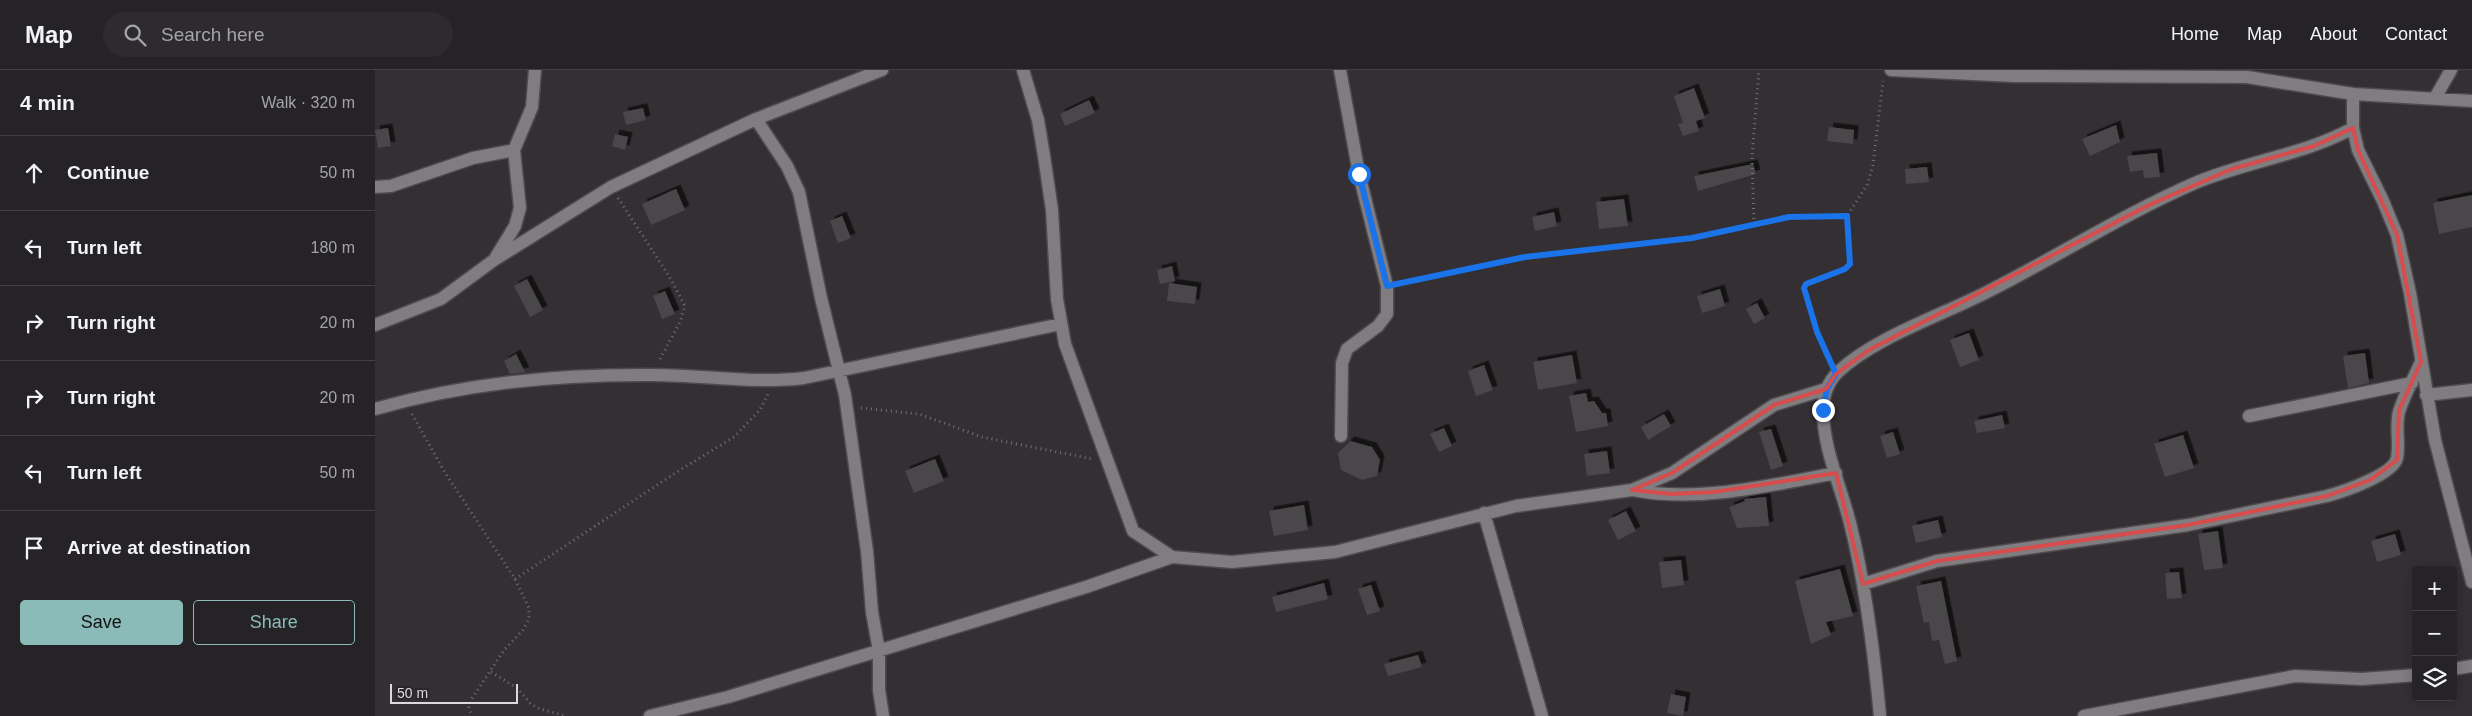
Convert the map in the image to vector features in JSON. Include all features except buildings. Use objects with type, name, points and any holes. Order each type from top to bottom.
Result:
[{"type":"street","points":[[494,260],[515,226],[520,208],[521,196],[514,150],[532,108],[535,70]]},
{"type":"street","points":[[375,325],[441,299],[494,260],[611,187],[756,119],[882,70]]},
{"type":"street","points":[[1023,70],[1038,120],[1052,210],[1055,280],[1061,324],[1072,367],[1133,531],[1149,544],[1172,557]]},
{"type":"street","points":[[1340,70],[1359,174],[1387,286],[1387,314],[1378,326],[1347,349],[1342,363],[1341,436]]},
{"type":"street","points":[[2435,98],[2451,70]]},
{"type":"street","points":[[1887,75],[2148,73],[2247,77],[2353,94],[2472,101]]},
{"type":"street","points":[[2353,94],[2353,128],[2358,150],[2397,234],[2410,294],[2435,440],[2472,582]]},
{"type":"street","points":[[756,119],[787,166],[799,192],[837,370],[845,395],[867,551],[872,612],[879,651],[879,690],[883,716]]},
{"type":"street","points":[[1880,716],[1863,584],[1851,524],[1828,442],[1823,410],[1827,389],[1836,374],[1851,361],[1890,339],[1988,292],[2151,204],[2232,169],[2314,146],[2353,128]]},
{"type":"street","points":[[375,187],[391,186],[473,158],[514,150]]},
{"type":"street","points":[[375,409],[404,400],[489,384],[569,377],[652,374],[773,382],[804,378],[1061,324]]},
{"type":"street","points":[[1863,584],[1937,561],[2188,525],[2348,490],[2370,480],[2397,460],[2399,410],[2421,362]]},
{"type":"street","points":[[2249,416],[2412,383]]},
{"type":"street","points":[[651,716],[728,697],[879,651],[1086,587],[1172,557],[1231,562],[1335,552],[1484,513],[1549,500],[1632,490],[1673,473],[1774,405],[1827,389]]},
{"type":"street","points":[[2426,395],[2472,390]]},
{"type":"street","points":[[1632,490],[1652,494],[1714,492],[1837,473]]},
{"type":"street","points":[[1484,513],[1542,716]]},
{"type":"street","points":[[2457,668],[2472,666]]},
{"type":"street","points":[[2084,716],[2295,676],[2362,679],[2412,675]]},
{"type":"path","points":[[1754,224],[1752,157],[1759,70]]},
{"type":"path","points":[[1836,374],[1817,332],[1804,288],[1806,284],[1845,269],[1850,264],[1847,216],[1855,200],[1867,185],[1873,165],[1887,75]]},
{"type":"path","points":[[611,187],[669,276],[685,306],[680,322],[652,374]]},
{"type":"path","points":[[1387,286],[1525,257],[1692,238],[1789,217],[1847,216]]},
{"type":"path","points":[[515,578],[672,475],[734,437],[760,410],[773,382]]},
{"type":"path","points":[[845,395],[857,406],[864,409],[919,414],[982,437],[1107,462]]},
{"type":"path","points":[[404,400],[444,471],[515,578],[529,608],[529,618],[523,630],[504,650],[471,700],[469,706],[472,716]]},
{"type":"path","points":[[491,672],[517,688],[531,704],[540,709],[566,716]]},
{"type":"highlighted area","points":[[2353,128],[2358,150],[2397,235],[2421,362],[2399,410],[2397,460],[2370,480],[2327,496],[2188,525],[1937,561],[1863,584],[1836,473],[1714,492],[1671,494],[1632,490],[1672,473],[1774,405],[1826,389],[1836,374],[1869,350],[2151,204],[2232,169],[2314,146]]},
{"type":"route","points":[[1359,174],[1387,286],[1525,257],[1692,238],[1789,217],[1815,215],[1847,216],[1850,264],[1845,269],[1810,281],[1804,288],[1817,332],[1836,374],[1827,389],[1823,410]]}]
